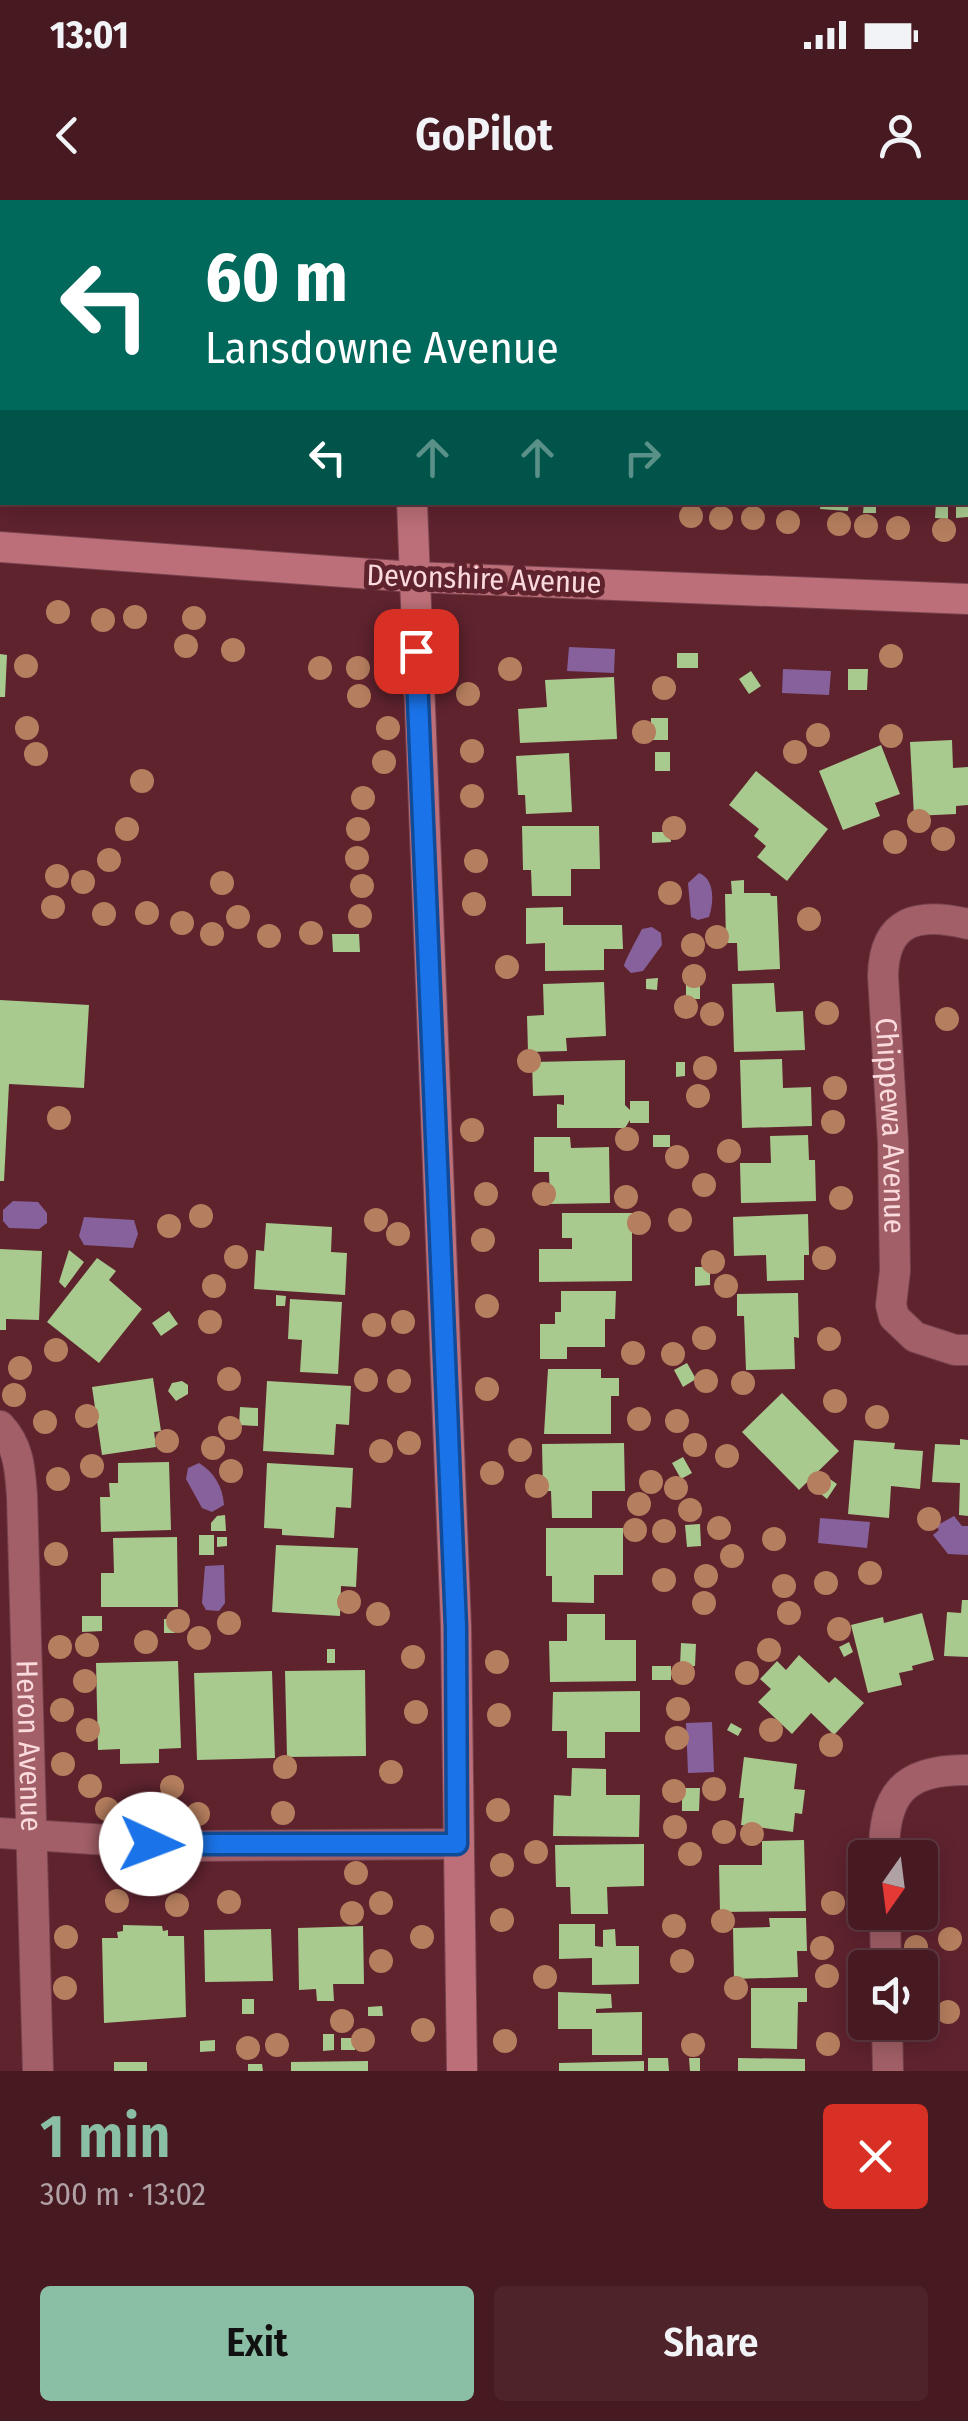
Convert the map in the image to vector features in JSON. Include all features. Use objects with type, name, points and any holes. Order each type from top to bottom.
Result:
[{"type":"main road","points":[[412,505],[456,1627],[462,2071]]},
{"type":"main road","name":"Devonshire Avenue","points":[[0,547],[413,577],[968,599]]},
{"type":"street","name":"Chippewa Avenue","points":[[968,924],[931,918],[909,923],[890,936],[883,959],[893,1142],[895,1271],[891,1305],[894,1317],[915,1338],[944,1348],[968,1350]]},
{"type":"street","name":"Heron Avenue","points":[[0,1426],[12,1437],[22,1496],[38,2071]]},
{"type":"street","points":[[885,1840],[886,1812],[906,1784],[918,1775],[968,1770]]},
{"type":"street","points":[[0,1833],[200,1846],[457,1844]]},
{"type":"street","points":[[888,2040],[888,2071]]},
{"type":"shaded area","points":[[569,647],[615,649],[614,673],[567,671]]},
{"type":"shaded area","points":[[783,669],[831,671],[829,695],[782,693]]},
{"type":"shaded area","points":[[699,873],[708,880],[712,898],[709,917],[698,920],[691,917],[688,883]]},
{"type":"shaded area","points":[[652,927],[661,933],[662,945],[643,971],[631,973],[624,966],[627,959],[642,929]]},
{"type":"shaded area","points":[[13,1201],[38,1202],[47,1213],[47,1223],[39,1229],[9,1228],[3,1221],[3,1210]]},
{"type":"shaded area","points":[[84,1217],[134,1220],[138,1234],[133,1248],[84,1245],[79,1236]]},
{"type":"shaded area","points":[[199,1463],[213,1475],[222,1492],[224,1505],[212,1512],[202,1508],[186,1479],[188,1468]]},
{"type":"shaded area","points":[[954,1516],[962,1526],[968,1526],[968,1555],[948,1554],[933,1535],[939,1530],[936,1526]]},
{"type":"shaded area","points":[[820,1518],[870,1522],[867,1548],[818,1543]]},
{"type":"shaded area","points":[[224,1565],[225,1603],[219,1611],[206,1610],[202,1603],[205,1566]]},
{"type":"shaded area","points":[[712,1722],[714,1772],[688,1773],[686,1723]]},
{"type":"building","points":[[821,505],[849,505],[848,511],[820,509]]},
{"type":"building","points":[[864,505],[876,505],[876,513],[863,513]]},
{"type":"building","points":[[936,505],[948,505],[948,519],[935,518]]},
{"type":"building","points":[[956,505],[968,505],[968,517],[956,518]]},
{"type":"building","points":[[677,653],[698,653],[698,668],[677,668]]},
{"type":"building","points":[[0,654],[7,655],[5,697],[0,697]]},
{"type":"building","points":[[848,669],[868,669],[867,690],[848,690]]},
{"type":"building","points":[[751,671],[761,686],[749,694],[739,679]]},
{"type":"building","points":[[614,677],[617,739],[520,743],[518,709],[547,707],[545,680]]},
{"type":"building","points":[[651,718],[668,718],[668,740],[651,740]]},
{"type":"building","points":[[952,740],[953,768],[968,767],[968,805],[956,806],[956,814],[914,816],[910,742]]},
{"type":"building","points":[[881,745],[900,794],[875,803],[880,816],[843,830],[819,771]]},
{"type":"building","points":[[655,752],[670,752],[670,771],[655,771]]},
{"type":"building","points":[[569,753],[572,812],[526,814],[525,795],[518,795],[516,756]]},
{"type":"building","points":[[756,771],[828,829],[787,881],[757,857],[766,846],[754,836],[759,829],[729,805]]},
{"type":"building","points":[[522,826],[599,826],[600,869],[571,869],[571,896],[532,896],[531,870],[523,870]]},
{"type":"building","points":[[652,832],[670,832],[671,842],[652,843]]},
{"type":"building","points":[[744,880],[744,893],[777,896],[780,969],[738,971],[737,943],[726,943],[725,894],[732,894],[731,881]]},
{"type":"building","points":[[563,907],[563,925],[622,925],[623,949],[604,949],[604,970],[545,971],[545,943],[526,944],[526,908]]},
{"type":"building","points":[[332,934],[359,934],[360,952],[333,952]]},
{"type":"building","points":[[658,978],[657,990],[646,989],[646,979]]},
{"type":"building","points":[[604,982],[606,1036],[566,1038],[567,1051],[528,1052],[527,1016],[544,1015],[543,984]]},
{"type":"building","points":[[686,982],[700,982],[700,999],[686,999]]},
{"type":"building","points":[[774,983],[776,1012],[803,1011],[805,1050],[734,1052],[732,984]]},
{"type":"building","points":[[0,1000],[89,1005],[84,1088],[9,1084],[4,1181],[0,1181]]},
{"type":"building","points":[[782,1059],[783,1088],[811,1087],[812,1126],[742,1128],[740,1060]]},
{"type":"building","points":[[625,1060],[625,1105],[630,1110],[630,1101],[649,1101],[649,1123],[630,1120],[625,1128],[557,1128],[557,1104],[564,1105],[564,1095],[533,1096],[532,1062]]},
{"type":"building","points":[[676,1062],[685,1062],[685,1076],[676,1077]]},
{"type":"building","points":[[653,1135],[670,1135],[670,1147],[653,1147]]},
{"type":"building","points":[[808,1135],[809,1160],[815,1160],[816,1201],[741,1203],[740,1163],[771,1163],[770,1136]]},
{"type":"building","points":[[534,1137],[570,1137],[571,1148],[609,1147],[610,1203],[550,1204],[549,1172],[534,1172]]},
{"type":"building","points":[[562,1213],[632,1213],[632,1281],[539,1282],[539,1249],[572,1249],[572,1238],[562,1238]]},
{"type":"building","points":[[808,1214],[809,1255],[804,1255],[804,1280],[767,1281],[766,1255],[734,1256],[733,1217]]},
{"type":"building","points":[[266,1223],[332,1227],[331,1252],[347,1253],[345,1295],[254,1289],[256,1250],[264,1251]]},
{"type":"building","points":[[0,1249],[42,1251],[39,1320],[6,1319],[6,1330],[0,1330]]},
{"type":"building","points":[[69,1250],[84,1262],[65,1288],[59,1282]]},
{"type":"building","points":[[97,1258],[116,1271],[109,1280],[142,1309],[99,1363],[47,1322]]},
{"type":"building","points":[[695,1267],[710,1267],[710,1285],[695,1286]]},
{"type":"building","points":[[561,1291],[616,1291],[615,1319],[605,1319],[605,1347],[567,1347],[567,1359],[540,1359],[540,1324],[555,1324],[555,1312],[561,1312]]},
{"type":"building","points":[[798,1293],[795,1369],[746,1370],[744,1316],[737,1316],[737,1294]]},
{"type":"building","points":[[276,1295],[286,1296],[285,1306],[276,1306]]},
{"type":"building","points":[[290,1299],[342,1302],[338,1374],[300,1372],[302,1340],[288,1339]]},
{"type":"building","points":[[169,1311],[178,1324],[161,1336],[152,1323]]},
{"type":"building","points":[[687,1363],[696,1379],[683,1387],[674,1370]]},
{"type":"building","points":[[548,1369],[601,1369],[601,1378],[619,1378],[619,1396],[611,1396],[611,1434],[544,1434]]},
{"type":"building","points":[[153,1378],[161,1431],[154,1432],[156,1447],[102,1455],[92,1387]]},
{"type":"building","points":[[182,1381],[188,1385],[188,1394],[176,1401],[168,1391],[172,1383]]},
{"type":"building","points":[[267,1381],[351,1386],[349,1425],[336,1424],[334,1455],[263,1451]]},
{"type":"building","points":[[782,1393],[839,1451],[799,1490],[742,1432]]},
{"type":"building","points":[[240,1407],[258,1408],[258,1426],[239,1425]]},
{"type":"building","points":[[960,1439],[968,1440],[968,1516],[959,1515],[960,1483],[932,1482],[935,1444],[960,1445]]},
{"type":"building","points":[[854,1440],[895,1443],[894,1449],[923,1451],[920,1489],[891,1486],[889,1518],[848,1514]]},
{"type":"building","points":[[624,1443],[625,1491],[592,1491],[592,1518],[552,1518],[551,1491],[543,1491],[542,1444]]},
{"type":"building","points":[[683,1457],[692,1473],[681,1479],[672,1463]]},
{"type":"building","points":[[169,1462],[171,1530],[101,1532],[100,1497],[110,1497],[109,1483],[118,1483],[118,1463]]},
{"type":"building","points":[[267,1463],[353,1468],[351,1508],[336,1507],[334,1538],[282,1535],[282,1529],[264,1528]]},
{"type":"building","points":[[827,1477],[837,1484],[827,1499],[817,1491]]},
{"type":"building","points":[[225,1515],[226,1531],[211,1531],[217,1516]]},
{"type":"building","points":[[700,1524],[701,1546],[687,1547],[685,1525]]},
{"type":"building","points":[[546,1528],[623,1528],[623,1575],[594,1575],[594,1603],[552,1602],[552,1576],[546,1576]]},
{"type":"building","points":[[199,1535],[214,1535],[214,1555],[199,1555]]},
{"type":"building","points":[[177,1537],[178,1607],[101,1607],[101,1573],[114,1573],[113,1538]]},
{"type":"building","points":[[217,1537],[227,1537],[227,1546],[217,1547]]},
{"type":"building","points":[[276,1545],[358,1548],[356,1587],[341,1586],[340,1616],[272,1612]]},
{"type":"building","points":[[962,1600],[968,1600],[968,1657],[944,1656],[947,1612],[961,1613]]},
{"type":"building","points":[[922,1613],[934,1660],[899,1673],[902,1685],[868,1693],[851,1625],[883,1617],[884,1623]]},
{"type":"building","points":[[567,1614],[605,1614],[605,1640],[636,1640],[636,1681],[550,1682],[549,1641],[567,1641]]},
{"type":"building","points":[[82,1616],[102,1616],[102,1631],[82,1632]]},
{"type":"building","points":[[164,1619],[175,1619],[175,1633],[164,1633]]},
{"type":"building","points":[[849,1642],[853,1652],[844,1657],[839,1647]]},
{"type":"building","points":[[681,1643],[696,1644],[695,1666],[680,1666]]},
{"type":"building","points":[[327,1649],[335,1649],[335,1663],[327,1663]]},
{"type":"building","points":[[799,1655],[829,1683],[835,1677],[864,1703],[834,1735],[811,1713],[792,1734],[758,1702],[771,1689],[760,1679],[777,1661],[786,1670]]},
{"type":"building","points":[[178,1661],[181,1748],[159,1749],[159,1763],[120,1764],[120,1749],[98,1750],[96,1663]]},
{"type":"building","points":[[652,1666],[671,1666],[671,1680],[652,1680]]},
{"type":"building","points":[[365,1670],[366,1756],[287,1757],[285,1671]]},
{"type":"building","points":[[272,1671],[275,1758],[197,1760],[194,1673]]},
{"type":"building","points":[[640,1691],[640,1732],[605,1732],[605,1758],[567,1758],[567,1731],[552,1731],[553,1692]]},
{"type":"building","points":[[731,1723],[742,1729],[738,1736],[727,1730]]},
{"type":"building","points":[[744,1757],[797,1764],[794,1789],[805,1790],[802,1814],[795,1813],[793,1832],[741,1825],[744,1798],[739,1798]]},
{"type":"building","points":[[572,1768],[606,1769],[606,1795],[640,1795],[639,1837],[553,1836],[554,1795],[571,1796]]},
{"type":"building","points":[[682,1788],[700,1788],[699,1811],[682,1811]]},
{"type":"building","points":[[804,1840],[806,1911],[720,1912],[719,1865],[762,1865],[762,1841]]},
{"type":"building","points":[[644,1844],[644,1886],[607,1887],[608,1914],[571,1914],[570,1887],[556,1887],[555,1845]]},
{"type":"building","points":[[769,1918],[806,1918],[807,1951],[797,1951],[798,1977],[734,1979],[733,1928],[770,1927]]},
{"type":"building","points":[[559,1924],[595,1924],[595,1946],[603,1947],[603,1930],[615,1929],[616,1946],[639,1946],[639,1984],[592,1985],[592,1958],[559,1959]]},
{"type":"building","points":[[123,1925],[162,1926],[163,1931],[168,1930],[168,1936],[184,1936],[186,2017],[104,2023],[102,1938],[118,1938],[117,1932],[123,1931]]},
{"type":"building","points":[[363,1926],[364,1984],[333,1984],[334,2001],[317,2001],[316,1989],[299,1990],[298,1928]]},
{"type":"building","points":[[271,1929],[273,1981],[205,1982],[204,1930]]},
{"type":"building","points":[[751,1988],[807,1988],[807,2002],[798,2002],[797,2049],[751,2048]]},
{"type":"building","points":[[558,1992],[611,1994],[612,2008],[596,2009],[596,2013],[642,2012],[642,2055],[592,2055],[592,2029],[558,2029]]},
{"type":"building","points":[[242,1999],[254,1999],[254,2014],[242,2014]]},
{"type":"building","points":[[382,2006],[383,2016],[368,2016],[368,2007]]},
{"type":"building","points":[[323,2034],[334,2034],[334,2050],[323,2051]]},
{"type":"building","points":[[341,2038],[355,2038],[355,2050],[341,2050]]},
{"type":"building","points":[[215,2040],[215,2051],[200,2052],[200,2041]]},
{"type":"building","points":[[648,2058],[668,2058],[669,2071],[648,2071]]},
{"type":"building","points":[[689,2058],[700,2058],[700,2071],[690,2071]]},
{"type":"building","points":[[738,2058],[805,2059],[805,2071],[738,2071]]},
{"type":"building","points":[[368,2061],[368,2071],[291,2071],[291,2062]]},
{"type":"building","points":[[644,2061],[644,2071],[559,2071],[559,2063]]},
{"type":"building","points":[[114,2062],[147,2062],[147,2071],[114,2071]]},
{"type":"building","points":[[248,2064],[262,2064],[263,2071],[248,2071]]},
{"type":"route","points":[[151,1844],[457,1844],[456,1627],[416,651]]}]
